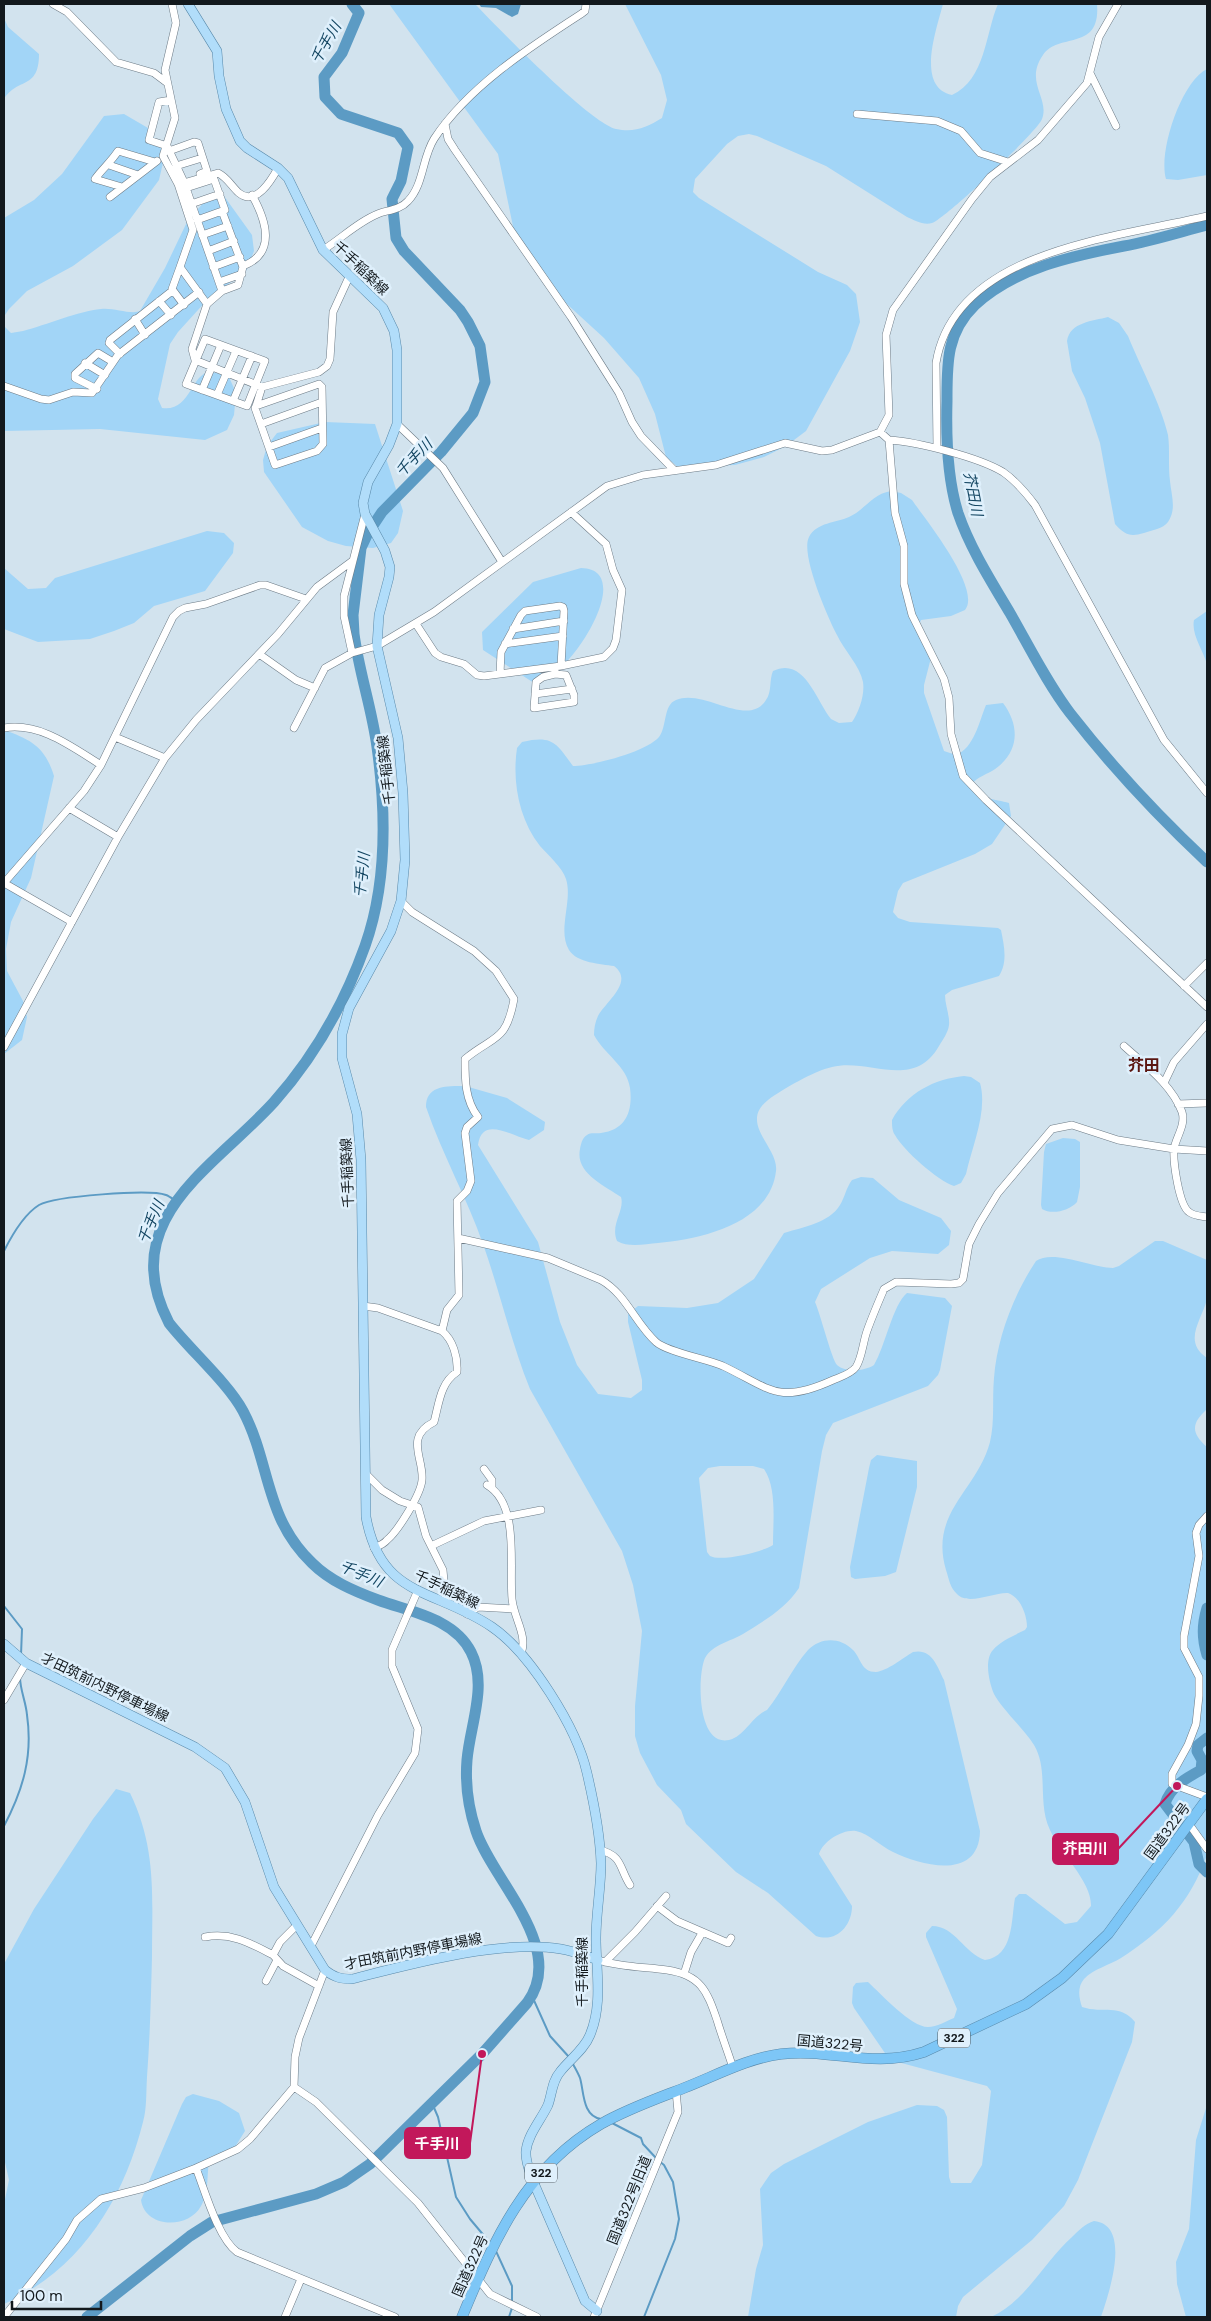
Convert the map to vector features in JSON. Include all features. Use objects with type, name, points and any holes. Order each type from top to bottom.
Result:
[{"type":"highway","name":"国道322号","points":[[462,2317],[477,2280],[510,2212],[533,2181],[562,2152],[601,2124],[757,2059],[790,2053],[872,2060],[906,2057],[924,2052],[1026,2004],[1062,1978],[1095,1949],[1207,1798]]},
{"type":"main road","name":"千手稲築線","points":[[188,4],[217,51],[219,76],[226,109],[240,141],[259,157],[278,168],[288,178],[323,250],[383,308],[394,331],[397,350],[397,424],[389,445],[366,487],[363,503],[367,518],[382,544],[390,567],[390,577],[379,615],[375,647],[398,738],[404,793],[405,860],[401,901],[391,931],[349,1008],[342,1034],[342,1058],[357,1114],[361,1160],[366,1517],[374,1548],[388,1570],[400,1582],[467,1614],[504,1636],[522,1654],[546,1687],[574,1737],[587,1771],[600,1836],[596,1938],[601,1962],[598,2004],[589,2038],[558,2073],[548,2104],[531,2135],[526,2152],[528,2167],[533,2181],[585,2301],[597,2315]]},
{"type":"main road","name":"才田筑前内野停車場線","points":[[4,1644],[26,1663],[195,1747],[225,1768],[245,1802],[274,1887],[325,1970],[341,1979],[352,1979],[441,1958],[526,1948],[562,1949],[601,1962]]},
{"type":"street","points":[[53,4],[67,12],[116,62],[154,73],[166,82]]},
{"type":"street","points":[[120,354],[109,343],[110,340],[172,291],[193,230],[183,184],[166,151],[176,118],[166,82],[167,56],[176,23],[172,4]]},
{"type":"street","points":[[323,250],[365,220],[382,212],[398,208],[408,201],[420,180],[426,154],[445,124],[482,86],[519,56],[582,14],[585,11],[586,4]]},
{"type":"street","points":[[294,728],[325,668],[353,653],[375,647],[416,624],[607,486],[643,475],[737,460],[785,443],[822,451],[832,450],[880,432],[889,415],[886,335],[893,310],[972,198],[1008,162],[1038,140],[1087,83],[1099,37],[1118,4]]},
{"type":"street","points":[[1089,72],[1116,126]]},
{"type":"street","points":[[171,100],[160,102],[149,140],[166,151],[176,166],[222,291]]},
{"type":"street","points":[[857,114],[943,122],[962,131],[980,153],[1008,162]]},
{"type":"street","points":[[445,124],[448,139],[572,317],[619,393],[632,422],[641,436],[674,470]]},
{"type":"street","points":[[110,197],[155,162],[166,151],[194,142],[198,143],[207,171],[183,184]]},
{"type":"street","points":[[122,187],[95,179],[109,165],[118,151],[155,162]]},
{"type":"street","points":[[176,166],[202,158]]},
{"type":"street","points":[[109,165],[138,175]]},
{"type":"street","points":[[183,184],[218,173],[240,194],[252,195],[267,187],[278,168]]},
{"type":"street","points":[[183,184],[214,179],[220,194],[225,210],[196,220]]},
{"type":"street","points":[[191,204],[220,194]]},
{"type":"street","points":[[219,282],[242,270],[257,259],[266,244],[262,212],[252,195]]},
{"type":"street","points":[[222,211],[240,257],[242,270],[236,288],[222,291],[207,304],[192,349],[195,360],[260,386],[309,376],[327,366],[332,352],[333,312],[349,277]]},
{"type":"street","points":[[937,448],[936,363],[938,350],[944,333],[954,317],[975,294],[1019,266],[1068,247],[1207,216]]},
{"type":"street","points":[[202,235],[228,226]]},
{"type":"street","points":[[208,250],[234,241]]},
{"type":"street","points":[[213,266],[240,257]]},
{"type":"street","points":[[180,267],[207,304]]},
{"type":"street","points":[[172,291],[184,305]]},
{"type":"street","points":[[4,386],[32,397],[49,400],[73,392],[92,393],[97,389],[120,354],[199,292]]},
{"type":"street","points":[[159,301],[171,315]]},
{"type":"street","points":[[135,320],[145,335]]},
{"type":"street","points":[[256,406],[319,384],[322,387],[323,444],[317,451],[275,465],[256,406],[260,386],[265,361],[205,339],[186,384],[247,406],[260,386]]},
{"type":"street","points":[[202,390],[221,345]]},
{"type":"street","points":[[217,395],[236,351]]},
{"type":"street","points":[[97,389],[75,378],[75,374],[98,353],[113,362]]},
{"type":"street","points":[[233,401],[252,356]]},
{"type":"street","points":[[85,363],[105,375]]},
{"type":"street","points":[[261,424],[322,402]]},
{"type":"street","points":[[397,424],[440,464],[502,562]]},
{"type":"street","points":[[269,447],[322,428]]},
{"type":"street","points":[[880,432],[889,440],[937,448],[993,467],[1004,473],[1024,491],[1044,521],[1164,740],[1207,793]]},
{"type":"street","points":[[889,440],[895,513],[904,546],[904,584],[912,616],[944,679],[949,698],[951,734],[963,776],[986,800],[1207,1008]]},
{"type":"street","points":[[416,624],[435,653],[441,657],[464,664],[477,675],[557,669],[604,657],[608,654],[616,640],[622,590],[613,570],[606,544],[571,512]]},
{"type":"street","points":[[353,653],[343,607],[351,562],[367,518]]},
{"type":"street","points":[[4,1047],[118,836],[165,758],[196,720],[259,654],[317,587],[351,562]]},
{"type":"street","points":[[72,922],[4,883],[84,791],[102,764],[178,611],[260,585],[266,585],[306,599]]},
{"type":"street","points":[[500,674],[501,652],[518,619],[525,611],[563,607],[563,636],[557,669]]},
{"type":"street","points":[[513,629],[564,621]]},
{"type":"street","points":[[505,644],[563,636]]},
{"type":"street","points":[[259,654],[296,680],[315,688]]},
{"type":"street","points":[[557,669],[566,675],[575,699],[571,704],[534,708],[538,679],[557,669]]},
{"type":"street","points":[[535,694],[572,688]]},
{"type":"street","points":[[4,728],[29,728],[45,733],[102,764]]},
{"type":"street","points":[[115,737],[165,758]]},
{"type":"street","points":[[69,808],[118,836]]},
{"type":"street","points":[[401,901],[412,912],[474,951],[496,971],[514,999],[511,1018],[503,1031],[490,1044],[465,1059],[465,1084],[470,1106],[478,1116],[468,1127],[466,1133],[471,1181],[467,1191],[457,1201],[459,1295],[447,1310],[442,1332]]},
{"type":"street","points":[[1184,986],[1207,963]]},
{"type":"street","points":[[1164,1083],[1174,1062],[1207,1024]]},
{"type":"street","points":[[1124,1046],[1164,1083],[1178,1104],[1183,1121],[1174,1149],[1182,1201],[1187,1211],[1193,1215],[1207,1217]]},
{"type":"street","points":[[1178,1104],[1207,1103]]},
{"type":"street","points":[[458,1238],[548,1258],[601,1280],[609,1284],[645,1330],[661,1346],[721,1365],[765,1389],[778,1393],[796,1393],[826,1383],[852,1371],[857,1366],[867,1331],[884,1289],[889,1285],[896,1282],[951,1284],[959,1283],[963,1279],[969,1244],[978,1224],[998,1193],[1052,1129],[1072,1125],[1118,1140],[1174,1149],[1207,1150]]},
{"type":"street","points":[[364,1306],[378,1308],[442,1332],[449,1337],[453,1345],[457,1372],[449,1377],[444,1385],[434,1422],[424,1427],[420,1433],[418,1459],[423,1478],[421,1489],[392,1536],[374,1548]]},
{"type":"street","points":[[484,1469],[492,1480],[489,1486],[500,1496],[508,1516],[514,1609],[524,1639],[522,1654]]},
{"type":"street","points":[[366,1474],[382,1490],[400,1501],[418,1507],[431,1546],[443,1570],[446,1603]]},
{"type":"street","points":[[431,1546],[472,1525],[541,1510]]},
{"type":"street","points":[[1207,1516],[1199,1525],[1196,1533],[1199,1556],[1184,1636],[1184,1648],[1199,1677],[1198,1715],[1188,1745],[1177,1763],[1171,1779],[1172,1784],[1207,1798]]},
{"type":"street","points":[[311,1946],[378,1815],[415,1753],[418,1729],[413,1711],[392,1666],[391,1659],[392,1650],[418,1590]]},
{"type":"street","points":[[467,1614],[478,1607],[514,1609]]},
{"type":"street","points":[[4,1700],[26,1663]]},
{"type":"street","points":[[1188,1826],[1207,1849]]},
{"type":"street","points":[[600,1850],[611,1853],[620,1862],[630,1885]]},
{"type":"street","points":[[601,1962],[666,1896]]},
{"type":"street","points":[[657,1906],[677,1921],[702,1933],[728,1943],[731,1938]]},
{"type":"street","points":[[266,1981],[280,1942],[297,1925]]},
{"type":"street","points":[[684,1974],[691,1952],[702,1933]]},
{"type":"street","points":[[205,1937],[226,1935],[248,1941],[275,1957],[291,1971],[319,1986]]},
{"type":"street","points":[[601,1962],[684,1974],[702,1986],[710,1997],[733,2068]]},
{"type":"street","points":[[6,2312],[66,2239],[77,2220],[101,2199],[144,2188],[196,2168],[238,2149],[250,2139],[294,2087],[295,2057],[299,2038],[325,1970]]},
{"type":"street","points":[[294,2087],[316,2102],[418,2203],[477,2280],[490,2294],[537,2317]]},
{"type":"street","name":"国道322号旧道","points":[[597,2315],[678,2112],[676,2092]]},
{"type":"street","points":[[196,2168],[230,2248],[395,2317]]},
{"type":"street","points":[[286,2317],[301,2279]]},
{"type":"shaded area","points":[[389,4],[475,4],[544,73],[586,110],[603,123],[616,129],[635,130],[662,118],[667,100],[661,75],[625,4],[943,4],[933,41],[931,69],[934,81],[941,90],[952,95],[963,88],[972,78],[978,67],[998,4],[1097,4],[1093,29],[1078,39],[1050,48],[1043,55],[1038,65],[1036,82],[1044,111],[1037,127],[971,192],[932,223],[922,223],[907,217],[826,166],[749,134],[738,136],[727,144],[695,179],[693,192],[699,198],[818,272],[847,285],[856,294],[860,322],[850,351],[806,431],[786,446],[764,457],[735,465],[678,467],[666,457],[655,414],[639,378],[604,338],[545,284],[514,231],[498,154]]},
{"type":"shaded area","points":[[479,4],[521,4],[518,14],[512,17],[496,8],[481,7]]},
{"type":"shaded area","points":[[4,18],[8,27],[39,54],[36,73],[27,82],[10,92],[4,99]]},
{"type":"shaded area","points":[[1207,69],[1207,175],[1178,180],[1166,179],[1164,167],[1165,152],[1180,102],[1197,76]]},
{"type":"shaded area","points":[[124,114],[148,128],[165,154],[159,180],[122,230],[73,266],[27,291],[5,315],[5,327],[11,333],[92,310],[140,311],[165,268],[187,222],[209,196],[224,196],[252,235],[254,251],[246,271],[208,299],[178,332],[170,344],[158,399],[162,408],[172,408],[185,399],[204,374],[215,373],[229,377],[236,393],[234,415],[227,430],[205,440],[100,429],[4,431],[4,218],[34,200],[62,174],[104,116]]},
{"type":"shaded area","points":[[1108,317],[1119,323],[1128,336],[1155,398],[1168,435],[1169,475],[1173,502],[1171,517],[1160,528],[1135,535],[1125,533],[1115,524],[1100,443],[1085,398],[1072,371],[1067,341],[1069,335],[1077,326]]},
{"type":"shaded area","points":[[325,422],[375,424],[403,511],[398,533],[391,543],[373,548],[346,546],[328,541],[302,527],[264,472],[263,460],[267,446],[277,433]]},
{"type":"shaded area","points":[[891,491],[901,493],[912,500],[950,554],[966,587],[968,600],[965,610],[951,616],[921,620],[919,625],[933,650],[924,685],[924,693],[944,751],[956,755],[967,747],[972,741],[986,705],[1003,703],[1013,721],[1015,731],[1012,748],[1008,757],[992,771],[977,779],[970,787],[977,794],[1009,803],[1011,816],[992,844],[975,854],[903,883],[898,891],[893,912],[898,918],[910,922],[998,928],[1001,930],[1004,947],[1002,971],[999,976],[952,990],[945,995],[949,1022],[948,1031],[928,1059],[917,1067],[904,1070],[890,1070],[846,1065],[832,1067],[799,1081],[768,1100],[760,1109],[757,1118],[758,1127],[772,1153],[776,1171],[771,1189],[761,1204],[747,1216],[731,1225],[694,1238],[642,1245],[622,1243],[617,1241],[615,1235],[616,1223],[622,1202],[621,1197],[586,1172],[580,1157],[581,1143],[585,1136],[616,1128],[622,1124],[629,1112],[631,1096],[625,1073],[594,1035],[598,1016],[620,985],[620,972],[614,966],[578,958],[569,950],[564,934],[568,897],[566,879],[558,866],[540,846],[522,812],[517,787],[517,748],[522,742],[547,740],[558,746],[573,766],[593,764],[618,757],[643,748],[659,737],[669,706],[676,700],[687,698],[699,699],[737,710],[748,711],[758,708],[768,697],[773,671],[784,668],[793,669],[808,682],[831,719],[839,723],[852,722],[861,703],[863,682],[859,670],[840,641],[822,601],[808,557],[807,545],[809,537],[817,528],[855,514],[879,495]]},
{"type":"shaded area","points":[[207,531],[224,533],[234,543],[233,553],[205,591],[154,606],[134,623],[90,639],[38,642],[4,629],[4,568],[28,589],[46,588],[55,578]]},
{"type":"shaded area","points":[[581,568],[597,573],[603,587],[600,606],[591,627],[578,648],[547,679],[534,683],[483,650],[482,632],[533,582]]},
{"type":"shaded area","points":[[1207,611],[1207,664],[1194,631],[1194,620]]},
{"type":"shaded area","points":[[4,730],[30,741],[42,751],[54,776],[31,878],[11,922],[6,949],[7,971],[23,1001],[27,1017],[22,1040],[4,1054]]},
{"type":"shaded area","points":[[964,1076],[971,1077],[980,1083],[982,1094],[981,1117],[966,1174],[961,1183],[954,1186],[930,1172],[905,1149],[894,1133],[892,1120],[905,1102],[922,1089],[942,1080]]},
{"type":"shaded area","points":[[465,1086],[507,1098],[545,1122],[544,1130],[529,1140],[491,1129],[485,1131],[478,1145],[538,1242],[560,1322],[577,1365],[598,1394],[631,1398],[642,1390],[642,1380],[628,1322],[628,1314],[638,1306],[687,1308],[718,1303],[754,1279],[784,1233],[815,1224],[835,1211],[842,1202],[852,1180],[861,1177],[873,1178],[899,1200],[941,1218],[951,1231],[949,1245],[938,1254],[892,1251],[870,1258],[821,1289],[815,1302],[832,1355],[837,1365],[850,1370],[861,1370],[874,1365],[897,1306],[907,1293],[945,1298],[952,1306],[940,1370],[928,1386],[833,1423],[826,1435],[822,1451],[799,1588],[781,1608],[766,1619],[743,1634],[712,1650],[705,1658],[702,1667],[701,1694],[705,1722],[711,1733],[718,1739],[729,1740],[735,1738],[767,1710],[802,1657],[808,1650],[819,1643],[830,1640],[848,1646],[856,1653],[864,1667],[871,1671],[876,1672],[885,1669],[913,1652],[919,1651],[929,1655],[939,1669],[944,1680],[980,1831],[977,1847],[970,1857],[960,1863],[933,1865],[893,1852],[856,1831],[845,1832],[829,1840],[819,1854],[852,1906],[846,1926],[836,1935],[823,1938],[816,1936],[768,1893],[736,1872],[686,1824],[681,1810],[657,1785],[640,1753],[635,1736],[635,1706],[642,1631],[633,1585],[622,1551],[530,1389],[483,1244],[426,1107],[430,1094],[439,1088]],"holes":[[[753,1466],[764,1469],[771,1486],[773,1495],[773,1545],[760,1551],[742,1555],[723,1558],[710,1556],[707,1552],[699,1478],[708,1468]]]},
{"type":"shaded area","points":[[1063,1138],[1075,1139],[1080,1142],[1080,1187],[1077,1202],[1074,1205],[1070,1208],[1051,1212],[1042,1209],[1041,1205],[1044,1152],[1046,1144]]},
{"type":"shaded area","points":[[1155,1241],[1163,1241],[1207,1260],[1208,1295],[1198,1322],[1195,1337],[1196,1345],[1207,1358],[1207,1409],[1198,1419],[1195,1428],[1198,1437],[1207,1447],[1207,1855],[1192,1888],[1183,1902],[1162,1926],[1117,1961],[1092,1972],[1080,1985],[1079,1993],[1082,2007],[1117,2011],[1129,2016],[1135,2022],[1132,2042],[1078,2180],[1064,2206],[1032,2240],[963,2297],[958,2306],[956,2317],[748,2317],[756,2269],[763,2245],[760,2189],[771,2173],[784,2164],[868,2122],[917,2105],[937,2106],[944,2110],[947,2117],[949,2177],[951,2183],[971,2183],[982,2165],[991,2091],[987,2086],[894,2061],[887,2056],[854,2008],[852,2003],[853,1987],[856,1983],[868,1982],[896,2009],[913,2022],[928,2027],[938,2025],[954,2018],[957,2009],[926,1937],[926,1933],[932,1926],[947,1930],[971,1952],[985,1960],[1001,1952],[1006,1944],[1015,1898],[1019,1894],[1026,1894],[1065,1924],[1077,1922],[1091,1906],[1090,1897],[1081,1877],[1055,1839],[1046,1820],[1041,1765],[1034,1745],[997,1700],[990,1683],[988,1665],[990,1654],[1008,1638],[1025,1630],[1027,1627],[1024,1612],[1016,1598],[1008,1593],[974,1599],[968,1599],[957,1594],[951,1586],[942,1550],[944,1532],[949,1517],[984,1459],[990,1442],[994,1378],[999,1347],[1014,1302],[1036,1261],[1052,1257],[1063,1258],[1113,1268],[1119,1266]]},
{"type":"shaded area","points":[[877,1455],[917,1461],[917,1487],[896,1572],[885,1576],[855,1579],[851,1577],[850,1567],[869,1468],[871,1460]]},
{"type":"shaded area","points":[[116,1789],[130,1793],[139,1814],[149,1853],[151,1873],[150,2032],[144,2117],[124,2179],[95,2230],[55,2272],[31,2290],[4,2304],[4,2204],[9,2180],[4,2158],[4,1964],[34,1909],[93,1819]]},
{"type":"shaded area","points":[[193,2094],[219,2101],[239,2113],[245,2131],[235,2147],[210,2157],[206,2194],[195,2214],[177,2222],[158,2221],[144,2209],[141,2200],[182,2104],[186,2097]]},
{"type":"shaded area","points":[[1207,2105],[1207,2317],[1186,2317],[1177,2284],[1176,2262],[1189,2229],[1196,2140]]},
{"type":"shaded area","points":[[1094,2221],[1106,2225],[1113,2235],[1115,2248],[1112,2278],[1101,2317],[991,2317],[1014,2302],[1062,2247],[1082,2228]]},
{"type":"waterway","name":"千手川","points":[[87,2317],[190,2236],[212,2222],[316,2194],[344,2182],[370,2164],[482,2054],[527,2003],[537,1982],[539,1960],[533,1937],[523,1915],[484,1850],[476,1831],[469,1805],[466,1778],[467,1760],[478,1691],[476,1665],[471,1652],[463,1640],[443,1624],[369,1597],[334,1580],[312,1563],[296,1545],[276,1509],[259,1451],[243,1411],[219,1378],[169,1323],[156,1286],[154,1254],[163,1225],[179,1198],[200,1174],[289,1085],[315,1048],[338,1008],[365,946],[372,922],[381,873],[383,822],[377,747],[354,634],[353,615],[361,548],[368,533],[382,512],[441,452],[473,413],[485,382],[480,346],[468,322],[460,310],[404,251],[396,238],[392,199],[401,181],[408,147],[398,133],[341,114],[325,97],[324,77],[342,53],[359,13],[352,4]]},
{"type":"waterway","name":"芥田川","points":[[1207,225],[1145,242],[1065,259],[1045,265],[1008,282],[991,292],[965,316],[953,338],[947,374],[947,443],[949,472],[954,500],[963,526],[981,564],[1046,677],[1070,713],[1153,808],[1207,862]]},
{"type":"waterway","points":[[4,1251],[14,1232],[28,1214],[39,1205],[48,1202],[82,1196],[123,1193],[156,1193],[166,1195],[176,1201]]},
{"type":"waterway","points":[[4,1606],[22,1629],[21,1655]]},
{"type":"waterway","name":"芥田川","points":[[1207,1608],[1203,1632],[1207,1655]]},
{"type":"waterway","points":[[4,1826],[21,1786],[29,1745],[29,1730],[20,1677]]},
{"type":"waterway","name":"芥田川","points":[[1207,1738],[1198,1745],[1197,1751],[1202,1760],[1201,1770],[1175,1788],[1165,1804],[1194,1842],[1199,1864],[1207,1872]]},
{"type":"waterway","points":[[532,1996],[550,2036],[569,2057]]},
{"type":"waterway","points":[[573,2064],[580,2078],[587,2108],[595,2117],[601,2119]]},
{"type":"waterway","points":[[432,2103],[438,2117],[456,2197],[470,2219],[491,2244]]},
{"type":"waterway","points":[[612,2123],[641,2138],[643,2144],[656,2158]]},
{"type":"waterway","points":[[644,2317],[675,2239],[679,2219],[673,2182],[664,2165],[659,2161]]},
{"type":"waterway","points":[[495,2249],[512,2286],[512,2303]]},
{"type":"waterway","points":[[509,2317],[512,2308]]},
{"type":"place","name":"芥田川","points":[[1177,1786]]},
{"type":"place","name":"千手川","points":[[482,2054]]},
{"type":"district","name":"芥田","points":[[1144,1065]]}]
